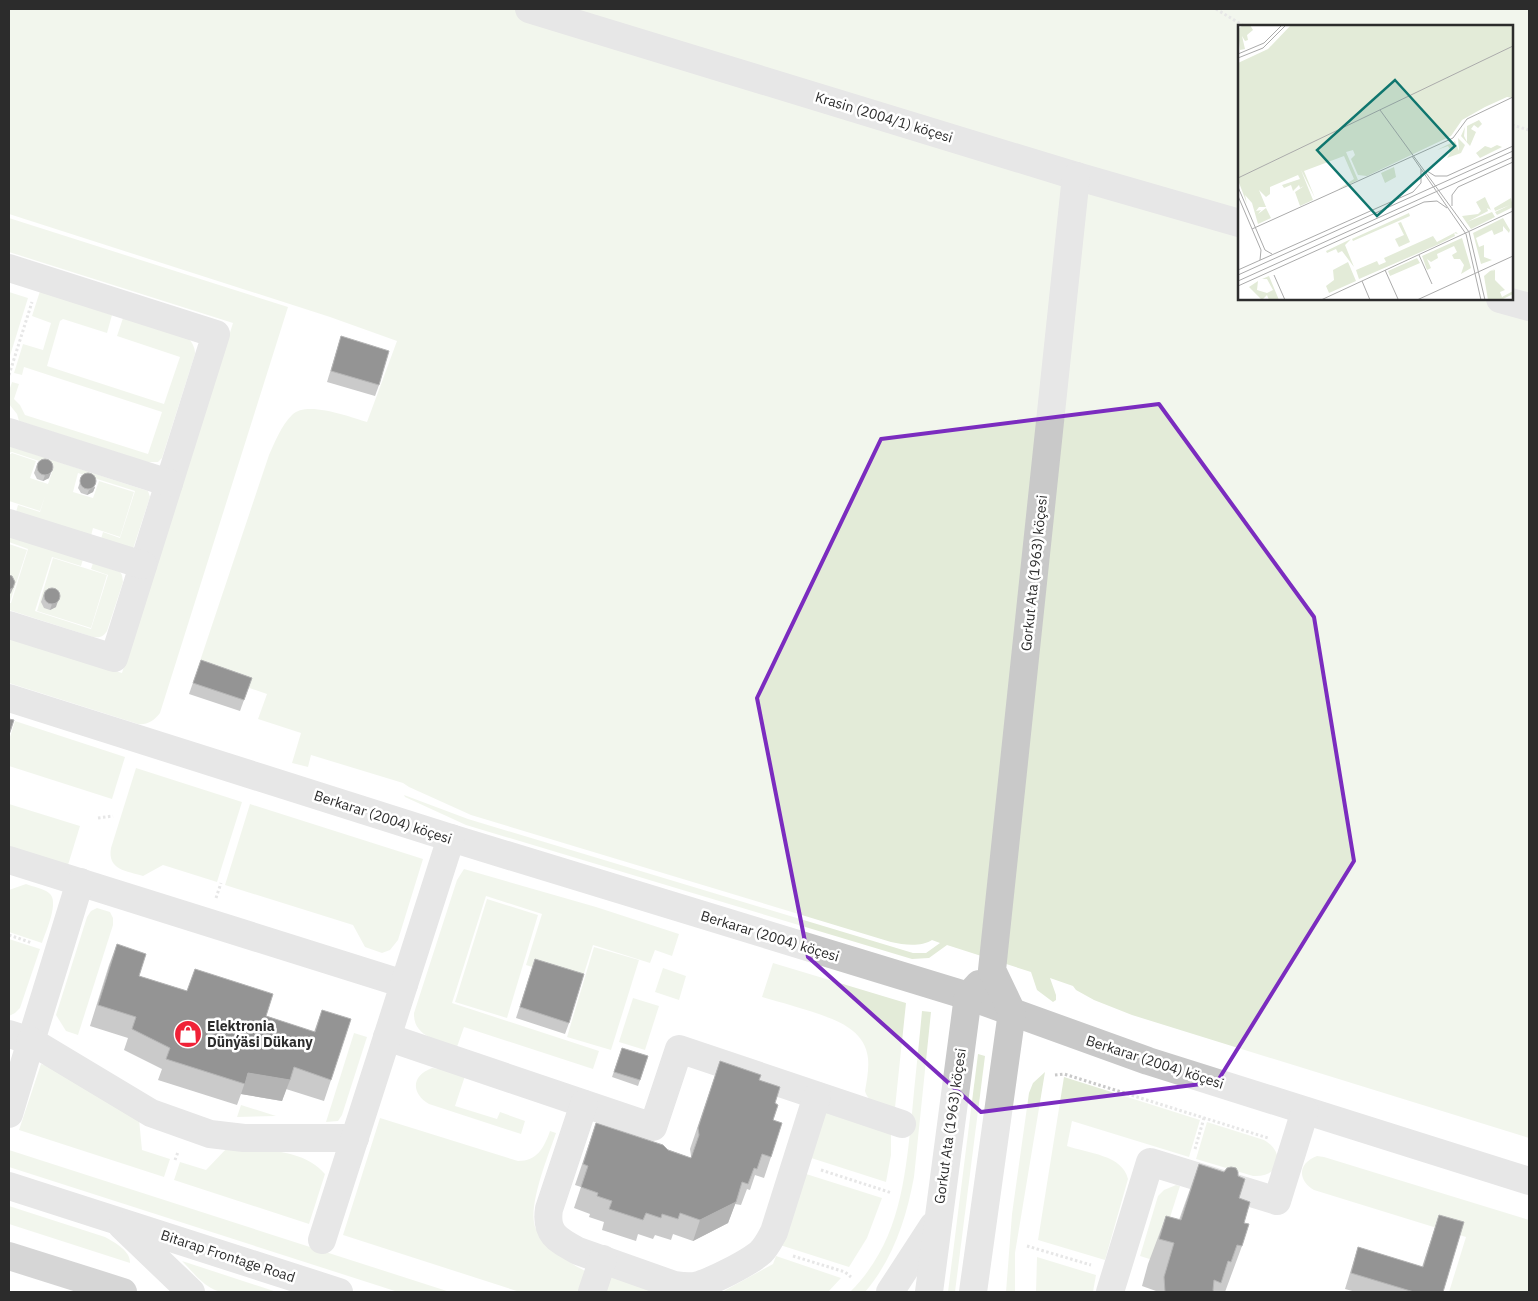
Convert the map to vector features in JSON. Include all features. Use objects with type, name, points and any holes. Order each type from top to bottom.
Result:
[{"type":"main road","points":[[9,1256],[123,1292]]},
{"type":"street","name":"Krasin (2004/1) köçesi","points":[[529,9],[1076,176],[1238,223]]},
{"type":"street","name":"Gorkut Ata (1963) köçesi","points":[[992,970],[1076,176]]},
{"type":"street","points":[[9,268],[216,334],[114,658],[9,625]]},
{"type":"street","points":[[1504,300],[1529,307]]},
{"type":"street","points":[[9,432],[169,483]]},
{"type":"street","points":[[9,523],[143,565]]},
{"type":"street","name":"Berkarar (2004) köçesi","points":[[9,698],[451,838],[968,996],[1148,1061],[1529,1181]]},
{"type":"street","points":[[322,1240],[451,838]]},
{"type":"street","points":[[9,860],[404,984]]},
{"type":"street","points":[[9,1114],[20,1038],[80,882]]},
{"type":"street","points":[[968,996],[992,970],[1012,1012],[973,1292]]},
{"type":"street","name":"Gorkut Ata (1963) köçesi","points":[[928,1292],[968,996]]},
{"type":"street","points":[[20,1038],[151,1113],[210,1134],[244,1138],[355,1138]]},
{"type":"street","points":[[387,1038],[653,1127],[679,1049],[902,1124]]},
{"type":"street","points":[[584,1104],[549,1209],[548,1226],[563,1243],[578,1250],[674,1285],[685,1287],[707,1282],[750,1260],[761,1252],[768,1243],[774,1232],[817,1096]]},
{"type":"street","points":[[1113,1282],[1150,1162],[1277,1202],[1305,1111]]},
{"type":"street","name":"Bitarap Frontage Road","points":[[9,1186],[339,1292]]},
{"type":"street","points":[[890,1292],[938,1218]]},
{"type":"street","name":"Bitarap Frontage Road","points":[[117,1221],[191,1292]]},
{"type":"street","points":[[981,1226],[989,1292]]},
{"type":"street","points":[[592,1292],[603,1259]]},
{"type":"path","points":[[1216,9],[1242,25]]},
{"type":"path","points":[[1513,125],[1529,130]]},
{"type":"path","points":[[9,376],[39,278]]},
{"type":"path","points":[[98,818],[113,816]]},
{"type":"path","points":[[1055,1075],[1064,1074],[1270,1140]]},
{"type":"path","points":[[796,1162],[892,1193]]},
{"type":"path","points":[[768,1243],[778,1251],[845,1272],[852,1277]]},
{"type":"path","points":[[1027,1246],[1113,1282]]},
{"type":"highlighted area","points":[[1159,404],[1314,617],[1354,861],[1217,1082],[981,1112],[808,957],[757,698],[881,439]]},
{"type":"green space","points":[[9,9],[1529,9],[1529,1138],[1132,1015],[1094,1000],[1076,990],[1073,986],[1050,978],[1056,995],[1056,1000],[1053,1002],[1037,990],[1031,972],[947,945],[929,958],[912,959],[466,825],[404,795],[468,819],[913,953],[926,953],[940,943],[932,940],[907,945],[891,942],[471,815],[403,783],[311,755],[308,767],[292,763],[301,733],[258,719],[267,694],[197,670],[269,455],[281,429],[292,415],[307,409],[328,411],[367,422],[397,341],[330,317],[9,214]]},
{"type":"green space","points":[[9,218],[288,307],[160,713],[147,723],[138,724],[9,683],[9,637],[122,673],[233,323],[9,252]]},
{"type":"green space","points":[[40,291],[112,315],[107,333],[63,319],[60,321],[47,366],[164,404],[180,357],[117,336],[123,318],[189,339],[195,354],[162,458],[158,462],[147,462],[19,421],[17,414],[9,404],[9,391],[12,382],[19,384],[14,399],[20,405],[25,415],[148,454],[162,412],[24,367],[22,375],[14,373],[23,344],[43,350],[51,323],[32,316]]},
{"type":"green space","points":[[9,292],[28,298],[9,359]]},
{"type":"green space","points":[[9,446],[148,491],[150,497],[133,549],[101,539],[103,532],[120,538],[135,491],[78,473],[73,492],[93,498],[99,481],[134,492],[120,537],[93,528],[91,536],[16,512],[18,505],[40,512],[45,496],[40,511],[9,501],[9,455],[12,453],[36,461],[30,478],[48,484],[54,466],[12,452],[9,453]]},
{"type":"green space","points":[[9,536],[83,559],[81,566],[52,557],[35,611],[91,629],[108,575],[91,569],[93,563],[120,572],[123,582],[104,635],[93,637],[9,610],[9,603],[11,603],[28,549],[9,542]]},
{"type":"green space","points":[[9,544],[27,550],[10,602],[9,601]]},
{"type":"green space","points":[[53,558],[107,575],[91,628],[37,611]]},
{"type":"green space","points":[[15,721],[125,757],[112,799],[9,766],[9,740]]},
{"type":"green space","points":[[136,768],[242,802],[217,882],[163,865],[143,876],[125,871],[112,861],[111,848]]},
{"type":"green space","points":[[9,804],[80,826],[68,865],[9,847]]},
{"type":"green space","points":[[250,804],[423,859],[398,940],[390,950],[382,953],[365,947],[353,925],[225,885]]},
{"type":"green space","points":[[464,869],[596,907],[679,934],[672,956],[655,950],[650,963],[593,945],[581,983],[526,965],[542,914],[486,896],[452,1003],[599,1051],[593,1069],[464,1027],[457,1047],[428,1036],[418,1027],[414,1013],[457,880]]},
{"type":"green space","points":[[26,884],[44,890],[52,897],[53,909],[42,943],[9,932],[9,890]]},
{"type":"green space","points":[[487,899],[538,915],[507,1018],[455,1002]]},
{"type":"green space","points":[[97,908],[110,912],[113,918],[113,925],[78,1035],[66,1031],[56,1015],[87,917],[91,911]]},
{"type":"green space","points":[[9,939],[40,949],[20,1008],[9,1016]]},
{"type":"green space","points":[[594,947],[639,960],[611,1050],[567,1037]]},
{"type":"green space","points":[[773,963],[906,1003],[895,1108],[869,1099],[865,1091],[868,1067],[867,1053],[863,1042],[852,1030],[820,1014],[762,997]]},
{"type":"green space","points":[[663,968],[686,976],[679,1000],[655,992]]},
{"type":"green space","points":[[633,998],[659,1006],[645,1050],[619,1042]]},
{"type":"green space","points":[[922,1011],[931,1012],[914,1177],[907,1208],[891,1252],[875,1279],[865,1292],[850,1292],[867,1273],[880,1252],[890,1231],[897,1209],[906,1162]]},
{"type":"green space","points":[[354,1033],[367,1037],[342,1115],[338,1121],[326,1122]]},
{"type":"green space","points":[[978,1054],[985,1056],[955,1292],[948,1292]]},
{"type":"green space","points":[[41,1064],[61,1070],[139,1119],[142,1150],[170,1159],[164,1177],[19,1130]]},
{"type":"green space","points":[[432,1068],[465,1076],[455,1106],[497,1119],[500,1112],[525,1121],[521,1134],[429,1104],[423,1100],[417,1090],[417,1080],[425,1071]]},
{"type":"green space","points":[[1045,1072],[1015,1253],[1015,1292],[1006,1292],[1012,1214],[1029,1093],[1033,1083]]},
{"type":"green space","points":[[1064,1077],[1200,1120],[1189,1157],[1072,1121],[1067,1146],[1112,1160],[1125,1171],[1128,1179],[1105,1260],[1038,1240]]},
{"type":"green space","points":[[241,1105],[276,1116],[237,1117]]},
{"type":"green space","points":[[822,1111],[891,1133],[891,1155],[886,1182],[808,1157]]},
{"type":"green space","points":[[380,1118],[518,1161],[535,1156],[545,1143],[550,1131],[556,1133],[536,1195],[534,1220],[537,1231],[558,1253],[572,1264],[589,1273],[582,1292],[520,1292],[343,1235]]},
{"type":"green space","points":[[1207,1122],[1264,1140],[1276,1151],[1277,1164],[1274,1169],[1262,1176],[1253,1176],[1196,1159]]},
{"type":"green space","points":[[227,1148],[266,1150],[292,1154],[315,1165],[325,1174],[309,1224],[174,1180],[180,1162],[206,1170]]},
{"type":"green space","points":[[9,1150],[450,1292],[398,1292],[9,1167]]},
{"type":"green space","points":[[1317,1156],[1529,1220],[1529,1292],[1449,1292],[1466,1237],[1314,1190],[1308,1186],[1302,1177],[1302,1172],[1306,1163]]},
{"type":"green space","points":[[803,1173],[882,1198],[867,1238],[849,1267],[780,1245]]},
{"type":"green space","points":[[1176,1185],[1180,1186],[1156,1261],[1140,1256],[1158,1196],[1164,1190]]},
{"type":"green space","points":[[9,1206],[105,1237],[125,1251],[130,1259],[130,1263],[9,1224]]},
{"type":"green space","points":[[776,1256],[841,1278],[828,1292],[722,1292],[773,1264]]},
{"type":"green space","points":[[1037,1257],[1096,1275],[1093,1292],[1036,1292]]},
{"type":"green space","points":[[182,1261],[277,1292],[234,1293],[217,1291],[203,1283]]},
{"type":"green space","points":[[606,1275],[660,1292],[601,1292]]},
{"type":"building","points":[[341,336],[389,351],[379,385],[331,371]]},
{"type":"building","points":[[45,459],[51,461],[53,467],[51,473],[45,475],[39,473],[37,467],[39,461]]},
{"type":"building","points":[[88,473],[94,475],[96,481],[94,487],[88,489],[82,487],[80,481],[82,475]]},
{"type":"building","points":[[9,575],[12,576],[15,582],[13,588],[9,590]]},
{"type":"building","points":[[52,588],[58,590],[60,596],[58,602],[52,604],[46,602],[44,596],[46,590]]},
{"type":"building","points":[[201,660],[252,678],[244,700],[193,683]]},
{"type":"building","points":[[9,719],[14,720],[9,735]]},
{"type":"building","name":"Elektronia Dünýäsi Dükany","points":[[117,944],[146,954],[139,976],[187,991],[195,969],[273,994],[266,1016],[315,1032],[322,1010],[351,1019],[331,1080],[294,1067],[290,1080],[248,1073],[245,1084],[166,1059],[170,1048],[132,1029],[136,1017],[98,1005]]},
{"type":"building","points":[[535,959],[584,974],[569,1023],[520,1007]]},
{"type":"building","points":[[622,1048],[648,1056],[640,1080],[614,1072]]},
{"type":"building","points":[[720,1061],[761,1075],[759,1080],[780,1087],[775,1103],[778,1105],[773,1120],[782,1123],[771,1157],[762,1154],[757,1169],[754,1168],[748,1184],[742,1182],[736,1202],[700,1220],[680,1213],[678,1219],[662,1214],[661,1218],[646,1213],[643,1220],[609,1209],[612,1201],[597,1196],[598,1193],[581,1187],[588,1166],[583,1164],[596,1123],[663,1145],[668,1150],[691,1158],[699,1135],[698,1128]]},
{"type":"building","points":[[1199,1164],[1224,1172],[1227,1168],[1236,1168],[1238,1176],[1245,1179],[1239,1198],[1250,1202],[1244,1223],[1249,1224],[1242,1246],[1237,1245],[1231,1262],[1228,1261],[1221,1283],[1214,1280],[1214,1292],[1165,1292],[1164,1277],[1174,1243],[1159,1239],[1166,1216],[1181,1220]]},
{"type":"building","points":[[1439,1215],[1464,1222],[1443,1292],[1414,1292],[1351,1273],[1358,1247],[1423,1267]]},
{"type":"place","name":"Elektronia Dünýäsi Dükany","points":[[188,1034]]}]
